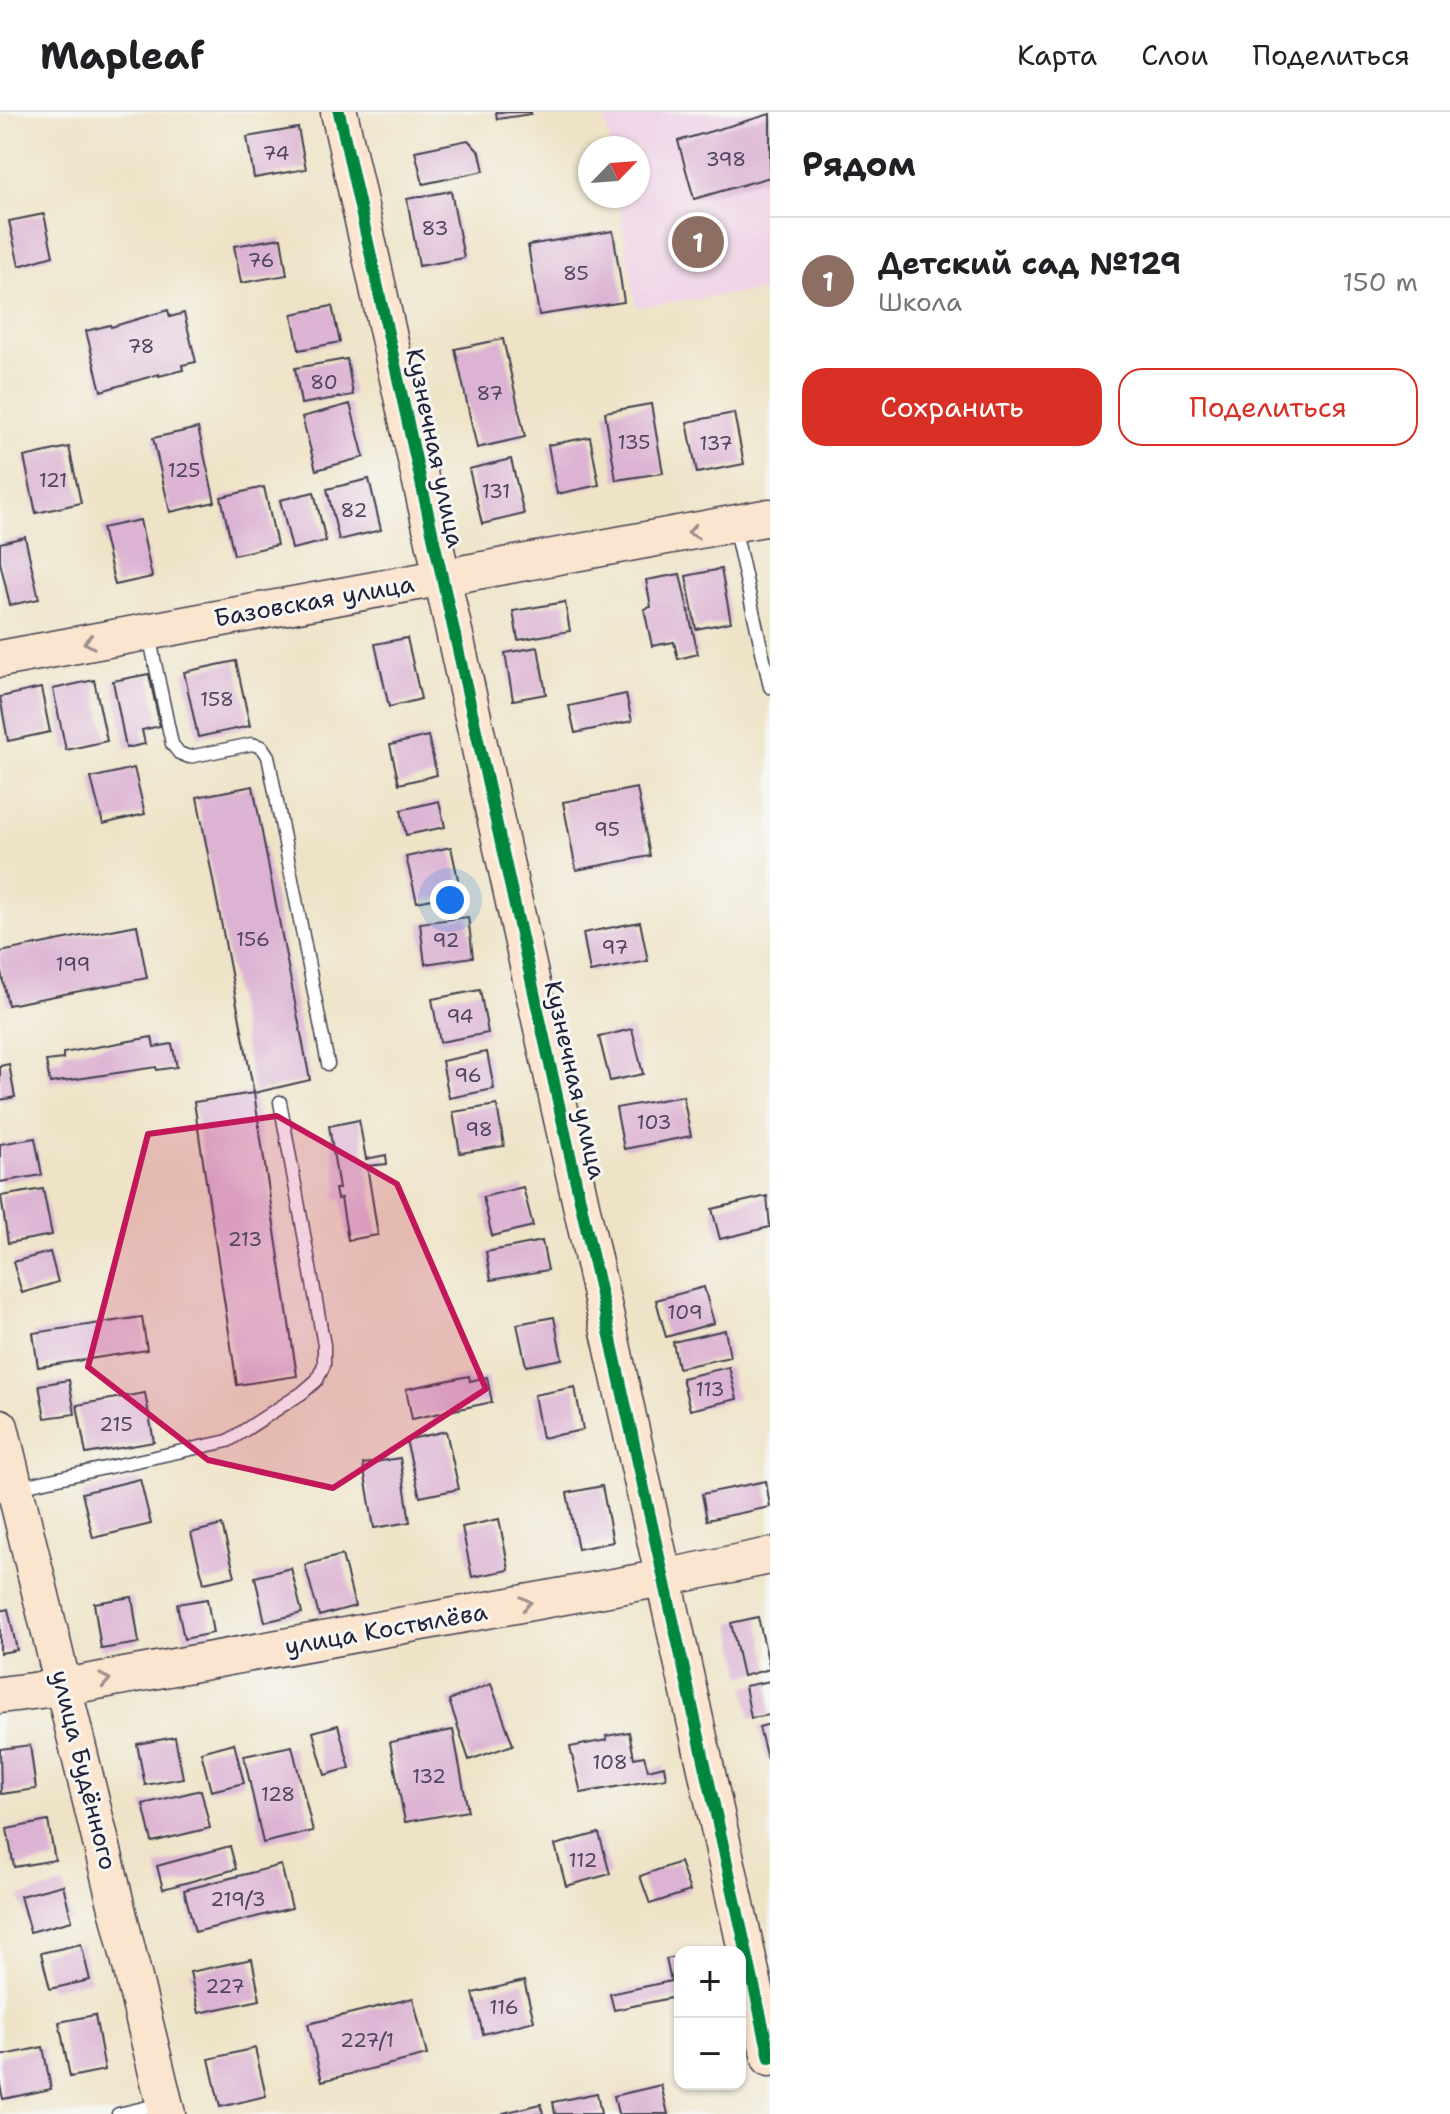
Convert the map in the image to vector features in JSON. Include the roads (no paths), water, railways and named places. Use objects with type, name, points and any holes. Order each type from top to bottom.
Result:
[{"type":"street","name":"Кузнечная улица","points":[[339,112],[770,2058]]},
{"type":"street","name":"Базовская улица","points":[[0,659],[770,517]]},
{"type":"street","name":"улица Будённого","points":[[0,1427],[166,2108]]},
{"type":"street","name":"улица Костылёва","points":[[0,1695],[64,1687],[770,1556]]},
{"type":"lane","points":[[733,524],[770,687]]},
{"type":"lane","points":[[149,632],[172,744],[179,753],[189,757],[252,744],[262,747],[268,756],[328,1064]]},
{"type":"lane","points":[[15,1488],[228,1441],[317,1380],[324,1365],[324,1345],[280,1102]]},
{"type":"lane","points":[[118,2114],[166,2108]]},
{"type":"place","name":"Детский сад №129","points":[[698,242]]}]
